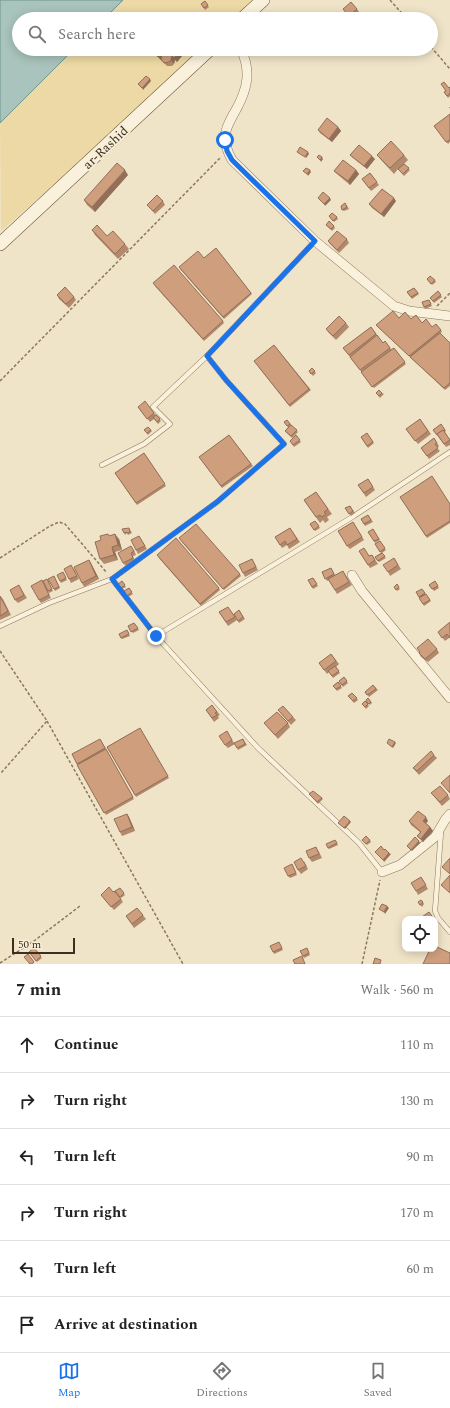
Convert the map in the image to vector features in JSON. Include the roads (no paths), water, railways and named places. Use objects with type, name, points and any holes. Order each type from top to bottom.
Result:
[{"type":"main road","points":[[250,12],[263,0]]},
{"type":"main road","name":"ar-Rashid","points":[[0,244],[202,56]]},
{"type":"street","points":[[244,56],[246,60],[246,83],[241,98],[225,132],[227,151],[232,160],[315,241],[394,306],[409,311],[450,316]]},
{"type":"street","points":[[352,575],[362,591],[450,698]]},
{"type":"street","points":[[382,872],[400,865],[435,837],[444,820],[450,814]]},
{"type":"lane","points":[[102,465],[144,444],[170,424],[153,407],[207,356],[315,241]]},
{"type":"lane","points":[[0,626],[49,603],[112,579],[217,502],[284,444],[226,380],[207,356]]},
{"type":"lane","points":[[156,636],[354,516],[450,452]]},
{"type":"lane","points":[[112,579],[156,636],[258,748],[359,843],[382,872]]},
{"type":"lane","points":[[441,827],[435,911],[438,918],[450,932]]},
{"type":"water","points":[[0,0],[123,0],[111,12],[12,12],[12,56],[67,56],[0,123]]}]
